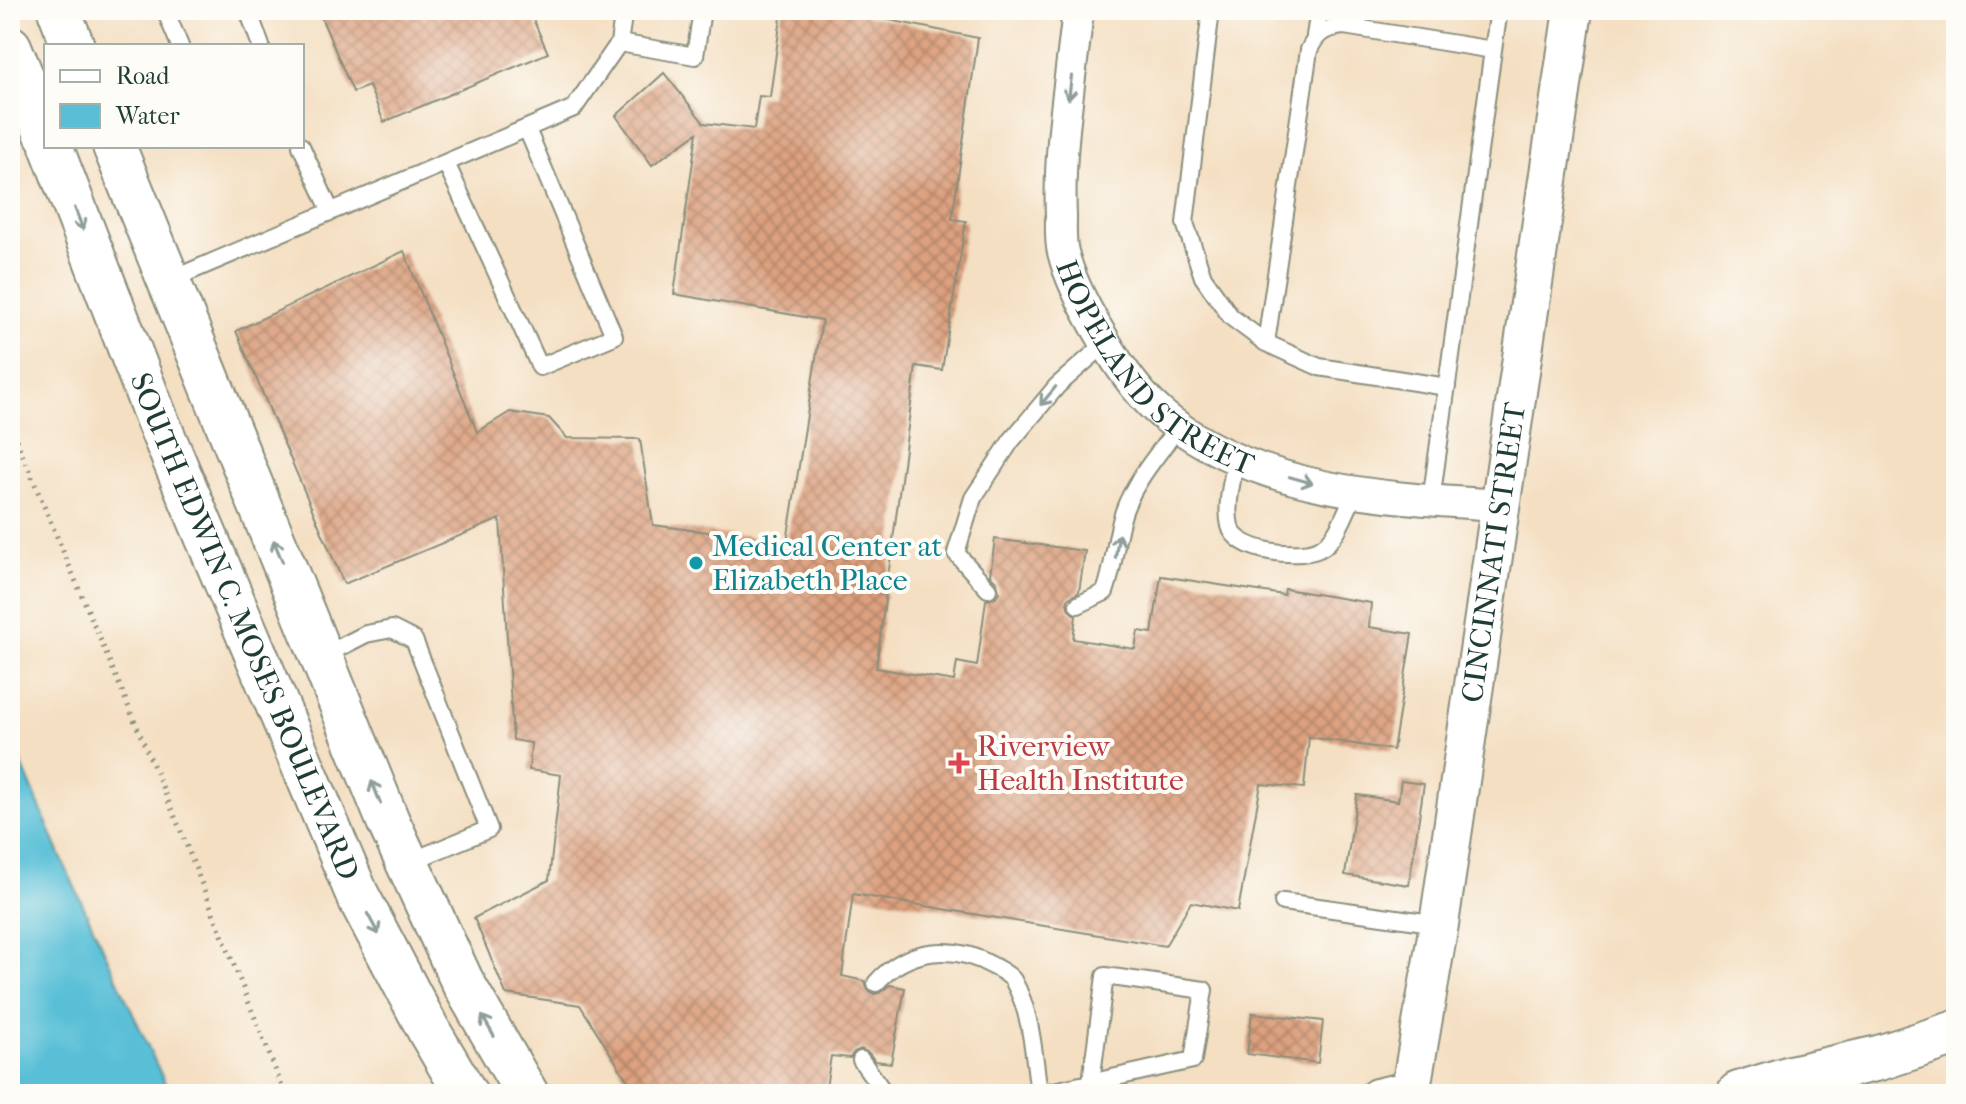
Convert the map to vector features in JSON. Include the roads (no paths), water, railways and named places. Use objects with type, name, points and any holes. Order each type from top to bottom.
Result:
[{"type":"highway","points":[[1791,1078],[1876,1042],[1956,1015]]},
{"type":"highway","points":[[1739,1094],[1791,1078],[1879,1058],[1956,1033]]},
{"type":"main road","points":[[59,10],[72,44]]},
{"type":"main road","points":[[10,47],[44,129]]},
{"type":"main road","name":"SOUTH EDWIN C. MOSES BOULEVARD","points":[[52,148],[157,420],[354,887],[429,1031],[466,1094]]},
{"type":"main road","name":"SOUTH EDWIN C. MOSES BOULEVARD","points":[[115,148],[407,863],[462,981],[527,1094]]},
{"type":"main road","points":[[111,302],[168,281]]},
{"type":"main road","points":[[266,678],[321,657]]},
{"type":"main road","points":[[354,887],[407,863]]},
{"type":"street","name":"HOPELAND STREET","points":[[1078,10],[1059,178],[1062,251],[1083,305],[1138,389],[1179,426],[1236,458],[1285,476],[1355,492],[1500,505]]},
{"type":"street","name":"CINCINNATI STREET","points":[[1399,1091],[1439,924],[1573,10]]},
{"type":"lane","points":[[165,10],[179,44]]},
{"type":"lane","points":[[248,10],[260,44]]},
{"type":"lane","points":[[168,281],[574,108],[619,43],[624,10]]},
{"type":"lane","points":[[619,43],[695,56],[702,10]]},
{"type":"lane","points":[[1211,10],[1185,223],[1203,277],[1231,317],[1266,343],[1319,367],[1447,387]]},
{"type":"lane","points":[[1266,343],[1309,50],[1315,36],[1319,10]]},
{"type":"lane","points":[[1431,501],[1499,10]]},
{"type":"lane","points":[[1315,36],[1328,27],[1344,26],[1493,50]]},
{"type":"lane","points":[[446,163],[540,367],[614,336],[527,129]]},
{"type":"lane","points":[[302,148],[331,212]]},
{"type":"lane","points":[[988,589],[956,553],[973,498],[1011,441],[1057,386],[1106,343]]},
{"type":"lane","points":[[1078,605],[1105,592],[1114,569],[1124,511],[1141,477],[1179,426]]},
{"type":"lane","points":[[1236,458],[1229,506],[1230,528],[1240,541],[1264,550],[1299,554],[1321,549],[1333,536],[1355,492]]},
{"type":"lane","points":[[321,657],[366,634],[392,629],[414,640],[489,829],[407,863]]},
{"type":"lane","points":[[1283,902],[1439,924]]},
{"type":"lane","points":[[876,983],[891,966],[931,950],[979,958],[1012,977],[1028,1020],[1040,1094],[1193,1060],[1204,990],[1105,976],[1091,1082]]},
{"type":"lane","points":[[861,1060],[885,1094]]},
{"type":"lane","points":[[552,1094],[567,1094]]},
{"type":"water","points":[[10,736],[60,855],[170,1094],[10,1094]]},
{"type":"place","name":"Medical Center at Elizabeth Place","points":[[696,563]]},
{"type":"place","name":"Riverview Health Institute","points":[[959,763]]}]
